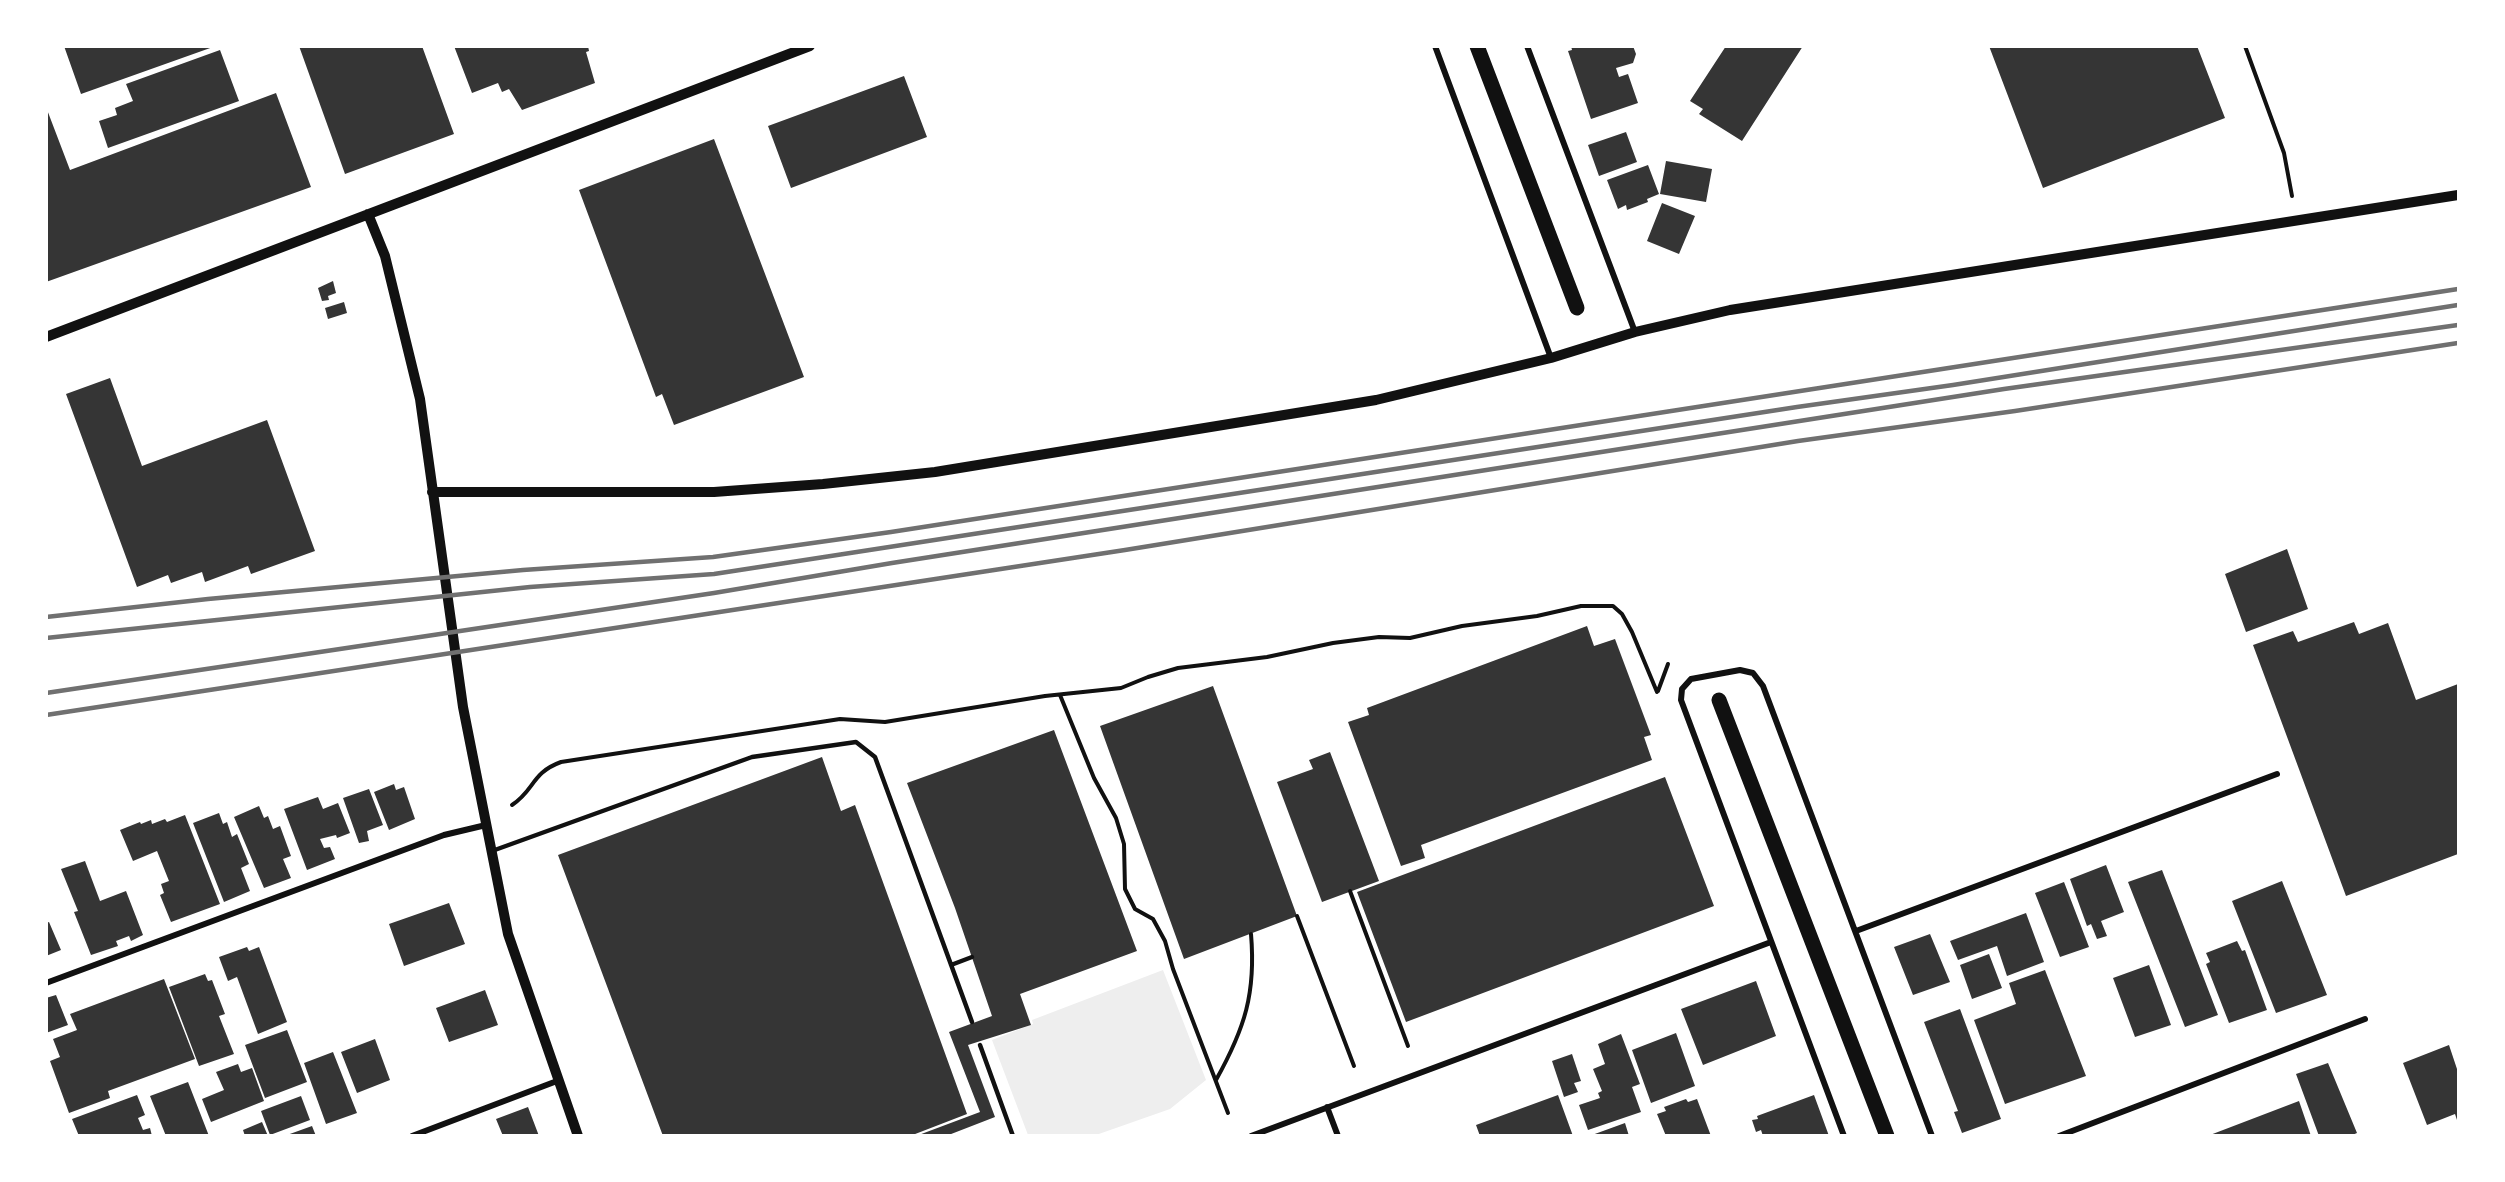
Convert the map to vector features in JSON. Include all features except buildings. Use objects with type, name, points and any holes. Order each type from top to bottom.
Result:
[{"type":"main road","points":[[1477,46],[1577,308]]},
{"type":"main road","points":[[1719,700],[1887,1136]]},
{"type":"street","points":[[46,337],[810,46]]},
{"type":"street","points":[[1435,46],[1551,358]]},
{"type":"street","points":[[1527,46],[1635,332]]},
{"type":"street","points":[[432,492],[714,492],[823,484],[924,473],[1376,400],[1551,358],[1635,332],[1742,308],[2458,195]]},
{"type":"street","points":[[368,214],[385,256],[420,399],[463,707],[508,934],[557,1081],[578,1136]]},
{"type":"street","points":[[1844,1136],[1681,700],[1682,689],[1691,679],[1740,670],[1753,673],[1762,686],[1932,1136]]},
{"type":"street","points":[[1856,931],[2277,774]]},
{"type":"street","points":[[46,983],[444,835],[486,825]]},
{"type":"street","points":[[1251,1136],[1771,942]]},
{"type":"street","points":[[2059,1136],[2366,1019]]},
{"type":"street","points":[[412,1136],[557,1081]]},
{"type":"street","points":[[1327,1107],[1338,1136]]},
{"type":"lane","points":[[491,851],[753,757],[856,742],[875,757],[972,1022]]},
{"type":"lane","points":[[951,965],[972,957]]},
{"type":"lane","points":[[980,1045],[1013,1136]]},
{"type":"path","points":[[2246,46],[2284,153],[2292,196]]},
{"type":"path","points":[[512,805],[547,767],[561,762],[840,719],[885,722],[1060,694],[1121,688],[1178,668],[1267,657],[1333,643],[1379,638],[1410,638],[1462,626],[1538,616],[1581,606],[1613,606],[1622,614],[1658,692],[1668,664]]},
{"type":"path","points":[[1060,694],[1094,778],[1116,818],[1124,844],[1125,889],[1135,909],[1153,919],[1165,940],[1173,969],[1228,1113]]},
{"type":"path","points":[[1350,891],[1408,1046]]},
{"type":"path","points":[[1297,916],[1354,1066]]},
{"type":"path","points":[[1215,1080],[1242,1027],[1251,990],[1253,968],[1251,934]]},
{"type":"shaded area","points":[[1163,970],[1206,1080],[1170,1109],[1096,1135],[1028,1135],[992,1040],[1033,1024],[1032,1020]]},
{"type":"railway","points":[[46,617],[208,599],[523,570],[713,557],[891,532],[2458,289]]},
{"type":"railway","points":[[46,638],[530,587],[714,574],[1953,385],[2458,305]]},
{"type":"railway","points":[[46,693],[714,593],[892,563],[2004,389],[2458,325]]},
{"type":"railway","points":[[46,715],[1125,550],[1798,441],[2015,411],[2458,343]]}]
